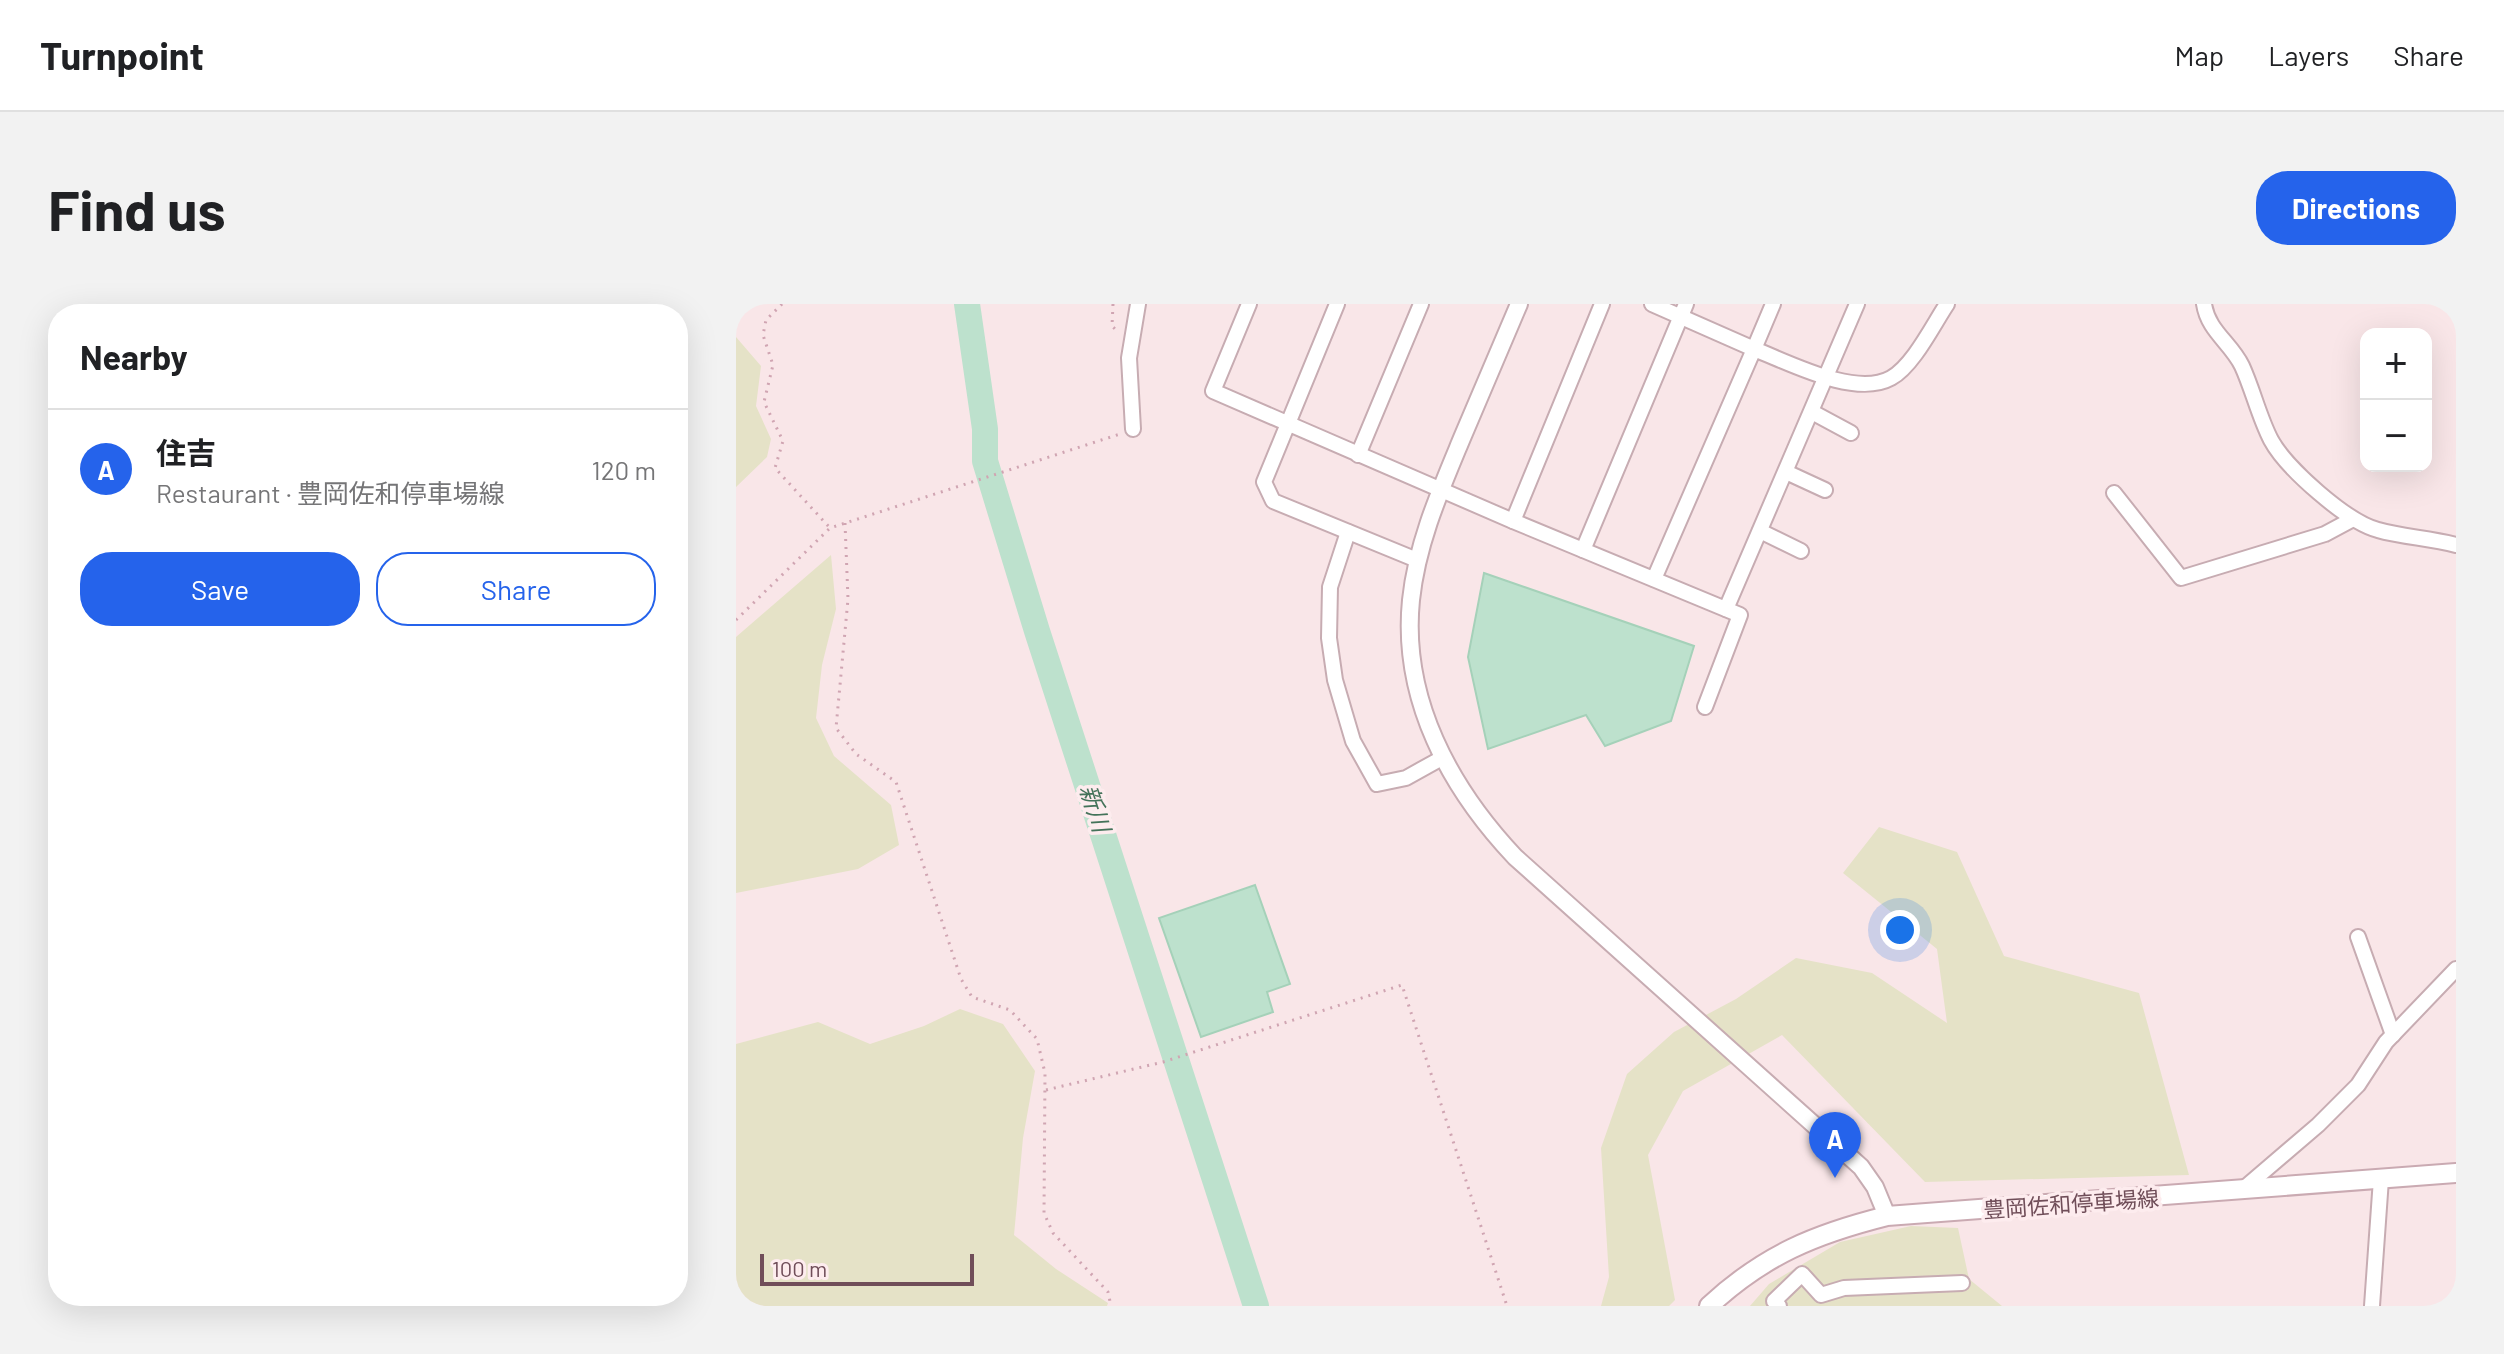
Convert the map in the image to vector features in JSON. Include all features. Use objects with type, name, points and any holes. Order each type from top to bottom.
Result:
[{"type":"main road","name":"豊岡佐和停車場線","points":[[1709,1306],[1757,1266],[1800,1244],[1841,1228],[1887,1216],[2456,1173]]},
{"type":"street","points":[[1133,429],[1129,358],[1138,304]]},
{"type":"street","points":[[1249,304],[1213,391],[1740,615],[1705,707]]},
{"type":"street","points":[[1337,304],[1264,482],[1273,501],[1417,560]]},
{"type":"street","points":[[1358,455],[1421,304]]},
{"type":"street","points":[[1519,304],[1440,490],[1417,560],[1411,602],[1410,642],[1427,721],[1442,758],[1465,798],[1515,857],[1861,1167],[1875,1187],[1887,1216]]},
{"type":"street","points":[[1513,521],[1602,304]]},
{"type":"street","points":[[1652,304],[1684,310],[1754,349],[1827,378],[1871,384],[1892,378],[1913,355],[1947,304]]},
{"type":"street","points":[[1654,579],[1773,304]]},
{"type":"street","points":[[1726,609],[1857,304]]},
{"type":"street","points":[[2204,304],[2206,315],[2218,337],[2239,361],[2271,439],[2289,465],[2353,519],[2377,530],[2456,545]]},
{"type":"street","points":[[1583,550],[1684,310]]},
{"type":"street","points":[[1812,412],[1851,433]]},
{"type":"street","points":[[1786,472],[1825,490]]},
{"type":"street","points":[[2114,493],[2181,578],[2325,534],[2353,519]]},
{"type":"street","points":[[1760,531],[1801,551]]},
{"type":"street","points":[[1348,532],[1330,587],[1329,638],[1335,680],[1353,741],[1377,784],[1406,778],[1442,758]]},
{"type":"street","points":[[2358,937],[2393,1035]]},
{"type":"street","points":[[2241,1190],[2318,1125],[2358,1085],[2393,1035],[2456,969]]},
{"type":"street","points":[[2372,1306],[2381,1179]]},
{"type":"street","points":[[1779,1306],[1774,1301],[1802,1274],[1821,1295],[1844,1288],[1962,1283]]},
{"type":"path","points":[[782,304],[766,320],[763,335],[773,365],[764,402],[783,441],[775,468],[830,528]]},
{"type":"path","points":[[1113,304],[1112,326],[1131,345]]},
{"type":"path","points":[[736,620],[830,528],[1133,429]]},
{"type":"path","points":[[845,523],[848,599],[836,728],[856,754],[896,782],[961,979],[972,997],[1010,1010],[1037,1039],[1046,1090],[1044,1213],[1053,1233],[1108,1292],[1111,1306]]},
{"type":"path","points":[[1046,1090],[1163,1062],[1402,985],[1507,1306]]},
{"type":"shaded area","points":[[736,337],[761,366],[756,406],[771,439],[767,457],[736,487]]},
{"type":"shaded area","points":[[831,555],[836,609],[822,665],[816,718],[834,756],[891,805],[899,845],[858,869],[736,893],[736,637]]},
{"type":"shaded area","points":[[1484,573],[1694,646],[1671,721],[1605,746],[1586,715],[1488,749],[1468,657]]},
{"type":"shaded area","points":[[1879,827],[1957,852],[2004,956],[2139,993],[2189,1175],[1925,1182],[1782,1035],[1683,1091],[1648,1155],[1675,1300],[1669,1306],[1601,1306],[1609,1277],[1601,1148],[1627,1074],[1674,1032],[1736,999],[1796,958],[1872,973],[1947,1023],[1937,949],[1843,873]]},
{"type":"shaded area","points":[[1255,885],[1290,984],[1267,992],[1273,1012],[1201,1037],[1159,918]]},
{"type":"shaded area","points":[[960,1009],[1003,1024],[1035,1071],[1023,1138],[1014,1235],[1056,1269],[1108,1303],[1107,1306],[736,1306],[736,1044],[818,1022],[870,1044],[924,1026]]},
{"type":"shaded area","points":[[1911,1226],[1958,1228],[1969,1279],[2002,1306],[1750,1306],[1769,1284],[1840,1242]]},
{"type":"waterway","name":"新川","points":[[967,304],[985,429],[985,461],[1037,631],[1256,1306]]},
{"type":"place","name":"住吉","points":[[1835,1178]]}]
